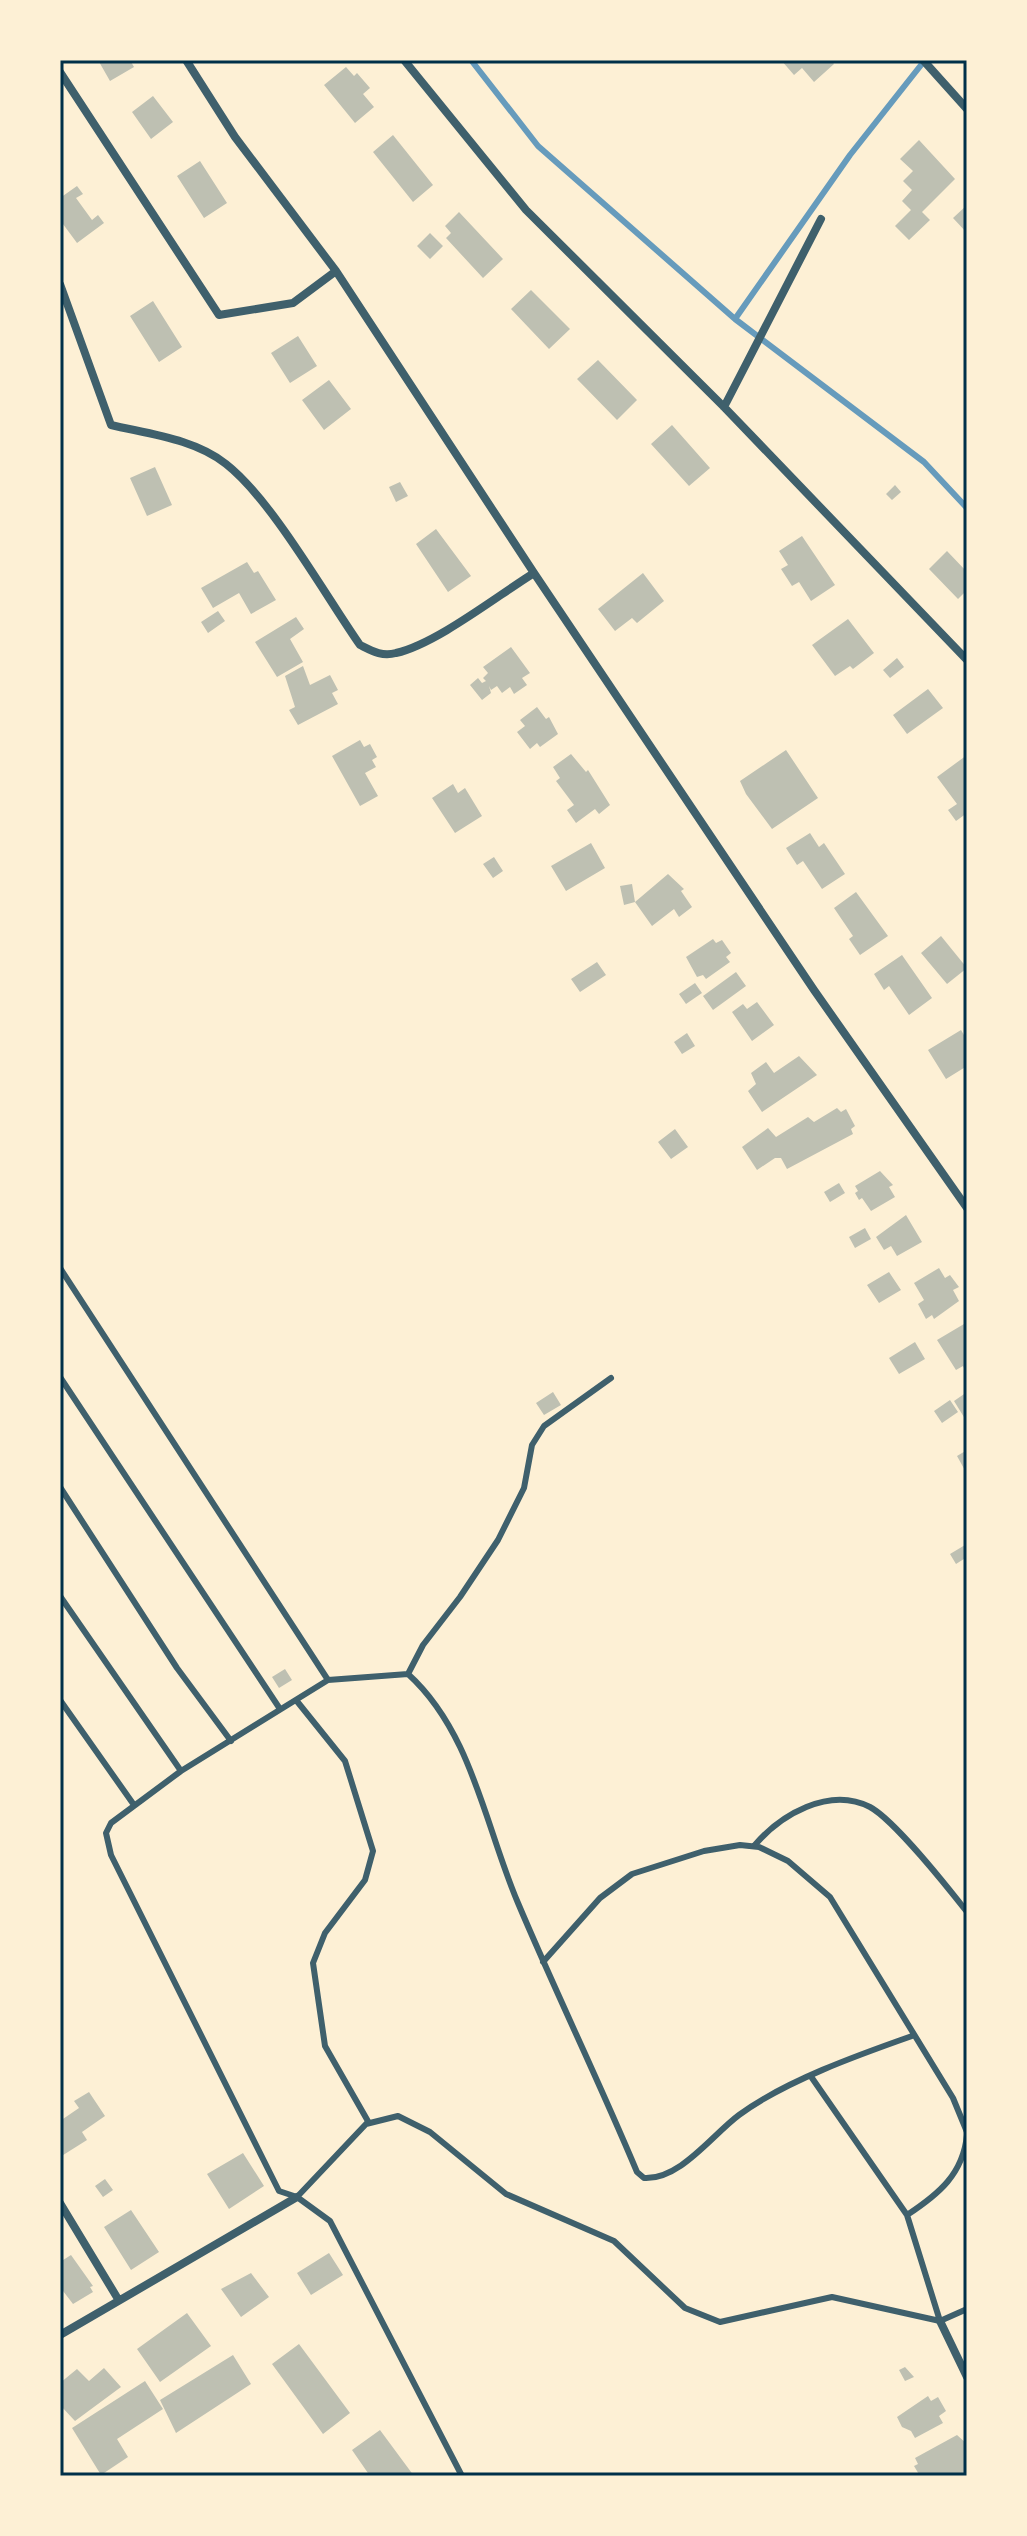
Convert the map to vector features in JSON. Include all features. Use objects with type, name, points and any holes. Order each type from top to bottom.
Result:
[{"type":"street","points":[[186,60],[235,137],[336,271],[814,990],[967,1208]]},
{"type":"street","points":[[404,60],[526,210],[724,407],[967,660]]},
{"type":"street","points":[[923,60],[965,108]]},
{"type":"street","points":[[60,72],[219,315],[293,303],[336,271]]},
{"type":"street","points":[[724,407],[821,219]]},
{"type":"street","points":[[60,284],[111,425],[190,444],[226,463],[264,505],[360,645],[377,654],[395,654],[424,642],[534,573]]},
{"type":"street","points":[[60,2335],[297,2197]]},
{"type":"street","points":[[60,2203],[118,2299]]},
{"type":"street","points":[[940,2321],[967,2377]]},
{"type":"lane","points":[[60,1268],[328,1680]]},
{"type":"lane","points":[[60,1377],[280,1709]]},
{"type":"lane","points":[[408,1674],[423,1645],[498,1540],[524,1488],[532,1445],[544,1426],[611,1378]]},
{"type":"lane","points":[[60,1487],[177,1668],[231,1741]]},
{"type":"lane","points":[[60,1596],[181,1771]]},
{"type":"lane","points":[[462,2476],[330,2221],[297,2197],[279,2191],[111,1855],[106,1833],[111,1823],[181,1771],[328,1680],[408,1674],[430,1694],[449,1723],[543,1962],[637,2172],[644,2178],[669,2174],[740,2114],[812,2078],[912,2036]]},
{"type":"lane","points":[[60,1700],[134,1805]]},
{"type":"lane","points":[[296,1700],[345,1761],[373,1851],[365,1880],[325,1933],[313,1963],[325,2046],[369,2123]]},
{"type":"lane","points":[[754,1846],[765,1833],[803,1808],[836,1799],[857,1802],[873,1809],[942,1880],[967,1912]]},
{"type":"lane","points":[[543,1962],[600,1898],[632,1874],[704,1851],[740,1845],[754,1846],[788,1861],[830,1897],[912,2036],[953,2098],[967,2133],[958,2171],[929,2200],[907,2215]]},
{"type":"lane","points":[[812,2078],[907,2215],[940,2321]]},
{"type":"lane","points":[[297,2197],[369,2123],[398,2116],[430,2132],[506,2194],[614,2241],[685,2308],[720,2322],[832,2297],[940,2321],[967,2309]]},
{"type":"building","points":[[98,60],[130,60],[134,67],[110,81]]},
{"type":"building","points":[[781,60],[831,60],[834,64],[814,82],[802,68],[794,75]]},
{"type":"building","points":[[346,67],[354,76],[357,73],[370,88],[363,94],[374,107],[355,123],[324,85]]},
{"type":"building","points":[[153,96],[173,122],[151,139],[132,112]]},
{"type":"building","points":[[393,135],[433,185],[413,202],[373,152]]},
{"type":"building","points":[[919,140],[955,179],[922,212],[930,220],[909,240],[895,226],[911,210],[902,201],[912,190],[903,181],[913,171],[900,159]]},
{"type":"building","points":[[200,161],[227,203],[204,218],[177,176]]},
{"type":"building","points":[[77,186],[83,194],[76,198],[92,220],[98,215],[104,223],[77,243],[60,220],[60,198]]},
{"type":"building","points":[[967,205],[967,233],[953,218]]},
{"type":"building","points":[[459,212],[503,259],[483,278],[446,238],[451,233],[445,226]]},
{"type":"building","points":[[430,233],[443,246],[430,259],[417,246]]},
{"type":"building","points":[[531,290],[570,329],[549,349],[511,309]]},
{"type":"building","points":[[153,301],[182,347],[159,362],[130,316]]},
{"type":"building","points":[[298,336],[317,366],[290,383],[271,353]]},
{"type":"building","points":[[598,360],[637,400],[617,420],[577,379]]},
{"type":"building","points":[[329,380],[351,409],[324,430],[302,400]]},
{"type":"building","points":[[672,425],[710,468],[689,486],[651,444]]},
{"type":"building","points":[[155,467],[172,505],[147,516],[130,478]]},
{"type":"building","points":[[400,482],[408,496],[396,502],[389,487]]},
{"type":"building","points":[[895,485],[901,492],[892,500],[886,494]]},
{"type":"building","points":[[436,529],[471,576],[448,592],[416,544]]},
{"type":"building","points":[[802,536],[835,585],[811,601],[799,582],[792,586],[781,569],[788,565],[779,551]]},
{"type":"building","points":[[947,551],[967,572],[967,590],[958,599],[929,569]]},
{"type":"building","points":[[247,562],[254,573],[258,571],[276,600],[251,614],[239,593],[213,608],[201,588]]},
{"type":"building","points":[[643,573],[664,601],[637,623],[632,618],[615,631],[598,609]]},
{"type":"building","points":[[218,611],[225,621],[208,633],[201,622]]},
{"type":"building","points":[[296,617],[304,629],[290,639],[303,662],[277,677],[255,642]]},
{"type":"building","points":[[848,619],[874,653],[853,669],[850,666],[835,676],[812,645]]},
{"type":"building","points":[[511,647],[530,673],[522,678],[527,685],[514,694],[510,687],[502,693],[497,686],[491,690],[489,686],[491,693],[482,700],[470,685],[478,678],[482,683],[486,681],[483,678],[488,673],[483,667]]},
{"type":"building","points":[[897,658],[904,667],[890,678],[883,670]]},
{"type":"building","points":[[303,666],[310,685],[330,675],[338,690],[332,693],[338,704],[298,725],[289,710],[295,707],[285,676]]},
{"type":"building","points":[[928,689],[943,708],[907,734],[893,715]]},
{"type":"building","points":[[537,707],[546,719],[549,717],[558,734],[540,747],[537,743],[530,749],[517,732],[525,726],[520,720]]},
{"type":"building","points":[[360,740],[364,747],[370,744],[377,757],[372,760],[376,767],[365,773],[378,796],[360,806],[332,756]]},
{"type":"building","points":[[786,750],[818,798],[772,829],[740,781]]},
{"type":"building","points":[[571,754],[586,772],[588,770],[610,805],[599,814],[595,809],[576,823],[567,810],[574,805],[556,781],[560,778],[553,767]]},
{"type":"building","points":[[967,755],[967,813],[956,821],[948,810],[957,804],[937,777]]},
{"type":"building","points":[[453,784],[458,793],[465,788],[482,816],[455,833],[432,798]]},
{"type":"building","points":[[810,833],[819,847],[824,843],[845,874],[822,889],[803,861],[797,865],[786,848]]},
{"type":"building","points":[[591,843],[605,868],[566,891],[551,866]]},
{"type":"building","points":[[494,857],[503,871],[493,878],[483,864]]},
{"type":"building","points":[[668,874],[684,889],[681,891],[692,907],[679,917],[674,909],[652,926],[635,902]]},
{"type":"building","points":[[632,884],[635,902],[624,905],[620,886]]},
{"type":"building","points":[[856,892],[888,936],[860,955],[849,939],[853,936],[834,908]]},
{"type":"building","points":[[941,936],[967,968],[947,984],[921,953]]},
{"type":"building","points":[[713,939],[716,943],[722,940],[731,953],[726,957],[730,962],[706,979],[703,975],[697,977],[686,957]]},
{"type":"building","points":[[902,955],[932,998],[909,1015],[889,986],[884,990],[874,974]]},
{"type":"building","points":[[597,962],[606,975],[580,992],[571,979]]},
{"type":"building","points":[[736,972],[746,986],[713,1010],[703,996]]},
{"type":"building","points":[[695,983],[702,993],[686,1004],[679,994]]},
{"type":"building","points":[[757,1002],[774,1025],[752,1041],[732,1012],[743,1004],[747,1009]]},
{"type":"building","points":[[961,1030],[967,1040],[967,1066],[946,1079],[928,1050]]},
{"type":"building","points":[[687,1033],[695,1046],[682,1054],[674,1042]]},
{"type":"building","points":[[799,1056],[817,1075],[762,1112],[748,1091],[756,1084],[751,1073],[766,1062],[774,1073]]},
{"type":"building","points":[[837,1108],[841,1112],[846,1109],[855,1126],[851,1129],[853,1134],[787,1169],[781,1158],[775,1158],[757,1170],[742,1147],[768,1128],[776,1137],[808,1117],[814,1122]]},
{"type":"building","points":[[675,1129],[688,1147],[671,1159],[658,1142]]},
{"type":"building","points":[[880,1171],[893,1185],[889,1187],[895,1197],[871,1211],[862,1198],[859,1200],[855,1186]]},
{"type":"building","points":[[839,1183],[845,1193],[830,1202],[824,1192]]},
{"type":"building","points":[[906,1215],[922,1242],[897,1256],[891,1246],[884,1250],[876,1237]]},
{"type":"building","points":[[865,1228],[871,1239],[855,1248],[849,1237]]},
{"type":"building","points":[[939,1268],[945,1278],[950,1275],[959,1287],[953,1290],[959,1301],[934,1319],[932,1315],[926,1319],[918,1304],[924,1300],[914,1283]]},
{"type":"building","points":[[889,1272],[901,1290],[879,1303],[867,1285]]},
{"type":"building","points":[[964,1324],[967,1329],[967,1374],[963,1366],[956,1370],[937,1340]]},
{"type":"building","points":[[915,1342],[925,1359],[899,1374],[889,1358]]},
{"type":"building","points":[[553,1392],[561,1405],[544,1415],[536,1403]]},
{"type":"building","points":[[967,1392],[967,1422],[954,1401]]},
{"type":"building","points":[[950,1400],[958,1412],[942,1423],[934,1411]]},
{"type":"building","points":[[967,1450],[967,1474],[957,1456]]},
{"type":"building","points":[[965,1545],[967,1557],[956,1564],[950,1554]]},
{"type":"building","points":[[285,1669],[292,1680],[279,1688],[272,1677]]},
{"type":"building","points":[[89,2092],[105,2116],[82,2132],[87,2140],[60,2157],[60,2121],[79,2108],[74,2101]]},
{"type":"building","points":[[243,2153],[264,2186],[229,2209],[207,2174]]},
{"type":"building","points":[[105,2179],[113,2190],[103,2197],[95,2186]]},
{"type":"building","points":[[131,2210],[159,2252],[131,2270],[104,2227]]},
{"type":"building","points":[[329,2253],[343,2275],[311,2295],[297,2273]]},
{"type":"building","points":[[71,2255],[93,2286],[90,2287],[93,2292],[73,2304],[60,2287],[60,2262]]},
{"type":"building","points":[[251,2273],[269,2297],[241,2317],[221,2289]]},
{"type":"building","points":[[187,2313],[211,2346],[160,2382],[137,2349]]},
{"type":"building","points":[[299,2344],[350,2413],[323,2434],[272,2364]]},
{"type":"building","points":[[233,2355],[251,2384],[176,2433],[160,2400]]},
{"type":"building","points":[[905,2367],[914,2377],[905,2381],[899,2370]]},
{"type":"building","points":[[104,2368],[121,2387],[75,2421],[60,2405],[60,2383],[77,2369],[89,2381]]},
{"type":"building","points":[[145,2381],[163,2409],[117,2439],[128,2457],[101,2475],[72,2428]]},
{"type":"building","points":[[928,2396],[931,2401],[938,2397],[946,2411],[939,2416],[943,2423],[915,2438],[911,2431],[902,2427],[897,2417]]},
{"type":"building","points":[[380,2430],[414,2476],[370,2476],[352,2450]]},
{"type":"building","points":[[957,2435],[967,2444],[967,2471],[959,2476],[920,2476],[914,2466],[918,2464],[915,2458]]},
{"type":"waterway","points":[[471,60],[538,146],[735,319],[924,462],[967,508]]},
{"type":"waterway","points":[[735,319],[850,155],[925,60]]}]
